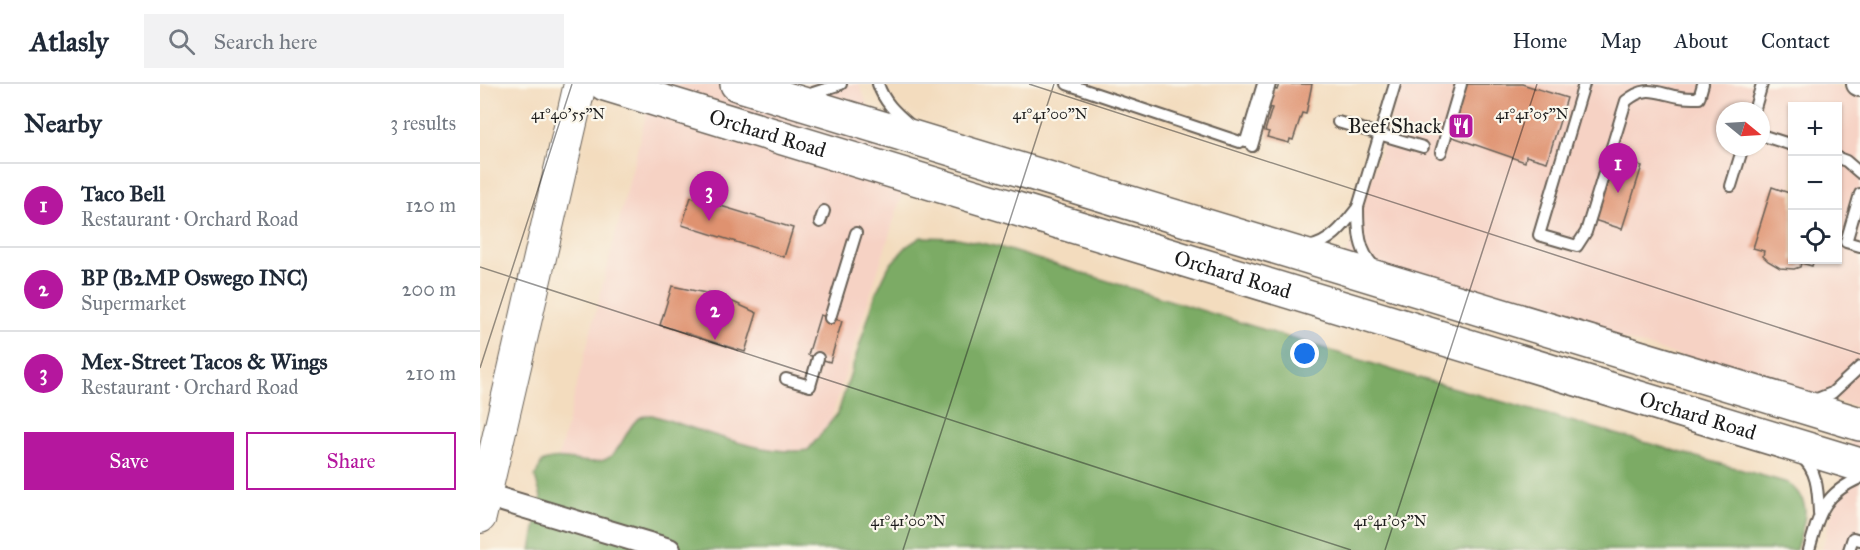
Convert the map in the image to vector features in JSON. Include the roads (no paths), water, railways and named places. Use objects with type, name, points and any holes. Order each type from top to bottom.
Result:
[{"type":"main road","points":[[483,506],[580,84]]},
{"type":"main road","name":"Orchard Road","points":[[605,84],[1860,465]]},
{"type":"main road","name":"Orchard Road","points":[[737,84],[1860,424]]},
{"type":"street","points":[[483,506],[669,550]]},
{"type":"lane","points":[[790,100],[841,84]]},
{"type":"lane","points":[[878,84],[881,95],[892,110],[930,142]]},
{"type":"lane","points":[[1067,84],[1246,144]]},
{"type":"lane","points":[[1246,144],[1263,84]]},
{"type":"lane","points":[[1246,144],[1270,84]]},
{"type":"lane","points":[[1395,84],[1358,207],[1358,232],[1363,251],[1373,266],[1398,285]]},
{"type":"lane","points":[[1441,152],[1461,84]]},
{"type":"lane","points":[[1584,84],[1539,235],[1577,246],[1586,232],[1626,101],[1635,93],[1647,88],[1679,97],[1699,98],[1703,84]]},
{"type":"lane","points":[[1757,102],[1762,84]]},
{"type":"lane","points":[[1338,122],[1423,147]]},
{"type":"lane","points":[[1770,138],[1788,143]]},
{"type":"lane","points":[[1731,186],[1740,156]]},
{"type":"lane","points":[[1842,160],[1860,173]]},
{"type":"lane","points":[[1860,194],[1846,242],[1860,246]]},
{"type":"lane","points":[[1280,249],[1311,247],[1327,240],[1343,228],[1358,207]]},
{"type":"lane","points":[[820,222],[824,211]]},
{"type":"lane","points":[[830,318],[855,233]]},
{"type":"lane","points":[[786,380],[810,386],[818,358]]},
{"type":"lane","points":[[1791,403],[1817,400],[1832,393],[1860,367]]},
{"type":"lane","points":[[1780,440],[1806,460],[1817,484],[1819,513],[1809,550]]},
{"type":"lane","points":[[1819,513],[1832,495],[1860,478]]},
{"type":"lane","points":[[1849,550],[1853,538],[1860,540]]},
{"type":"place","name":"Beef Shack","points":[[1461,126]]},
{"type":"place","name":"Taco Bell","points":[[1618,193]]},
{"type":"place","name":"Mex-Street Tacos & Wings","points":[[709,221]]},
{"type":"place","name":"BP (B2MP Oswego INC)","points":[[715,340]]}]
